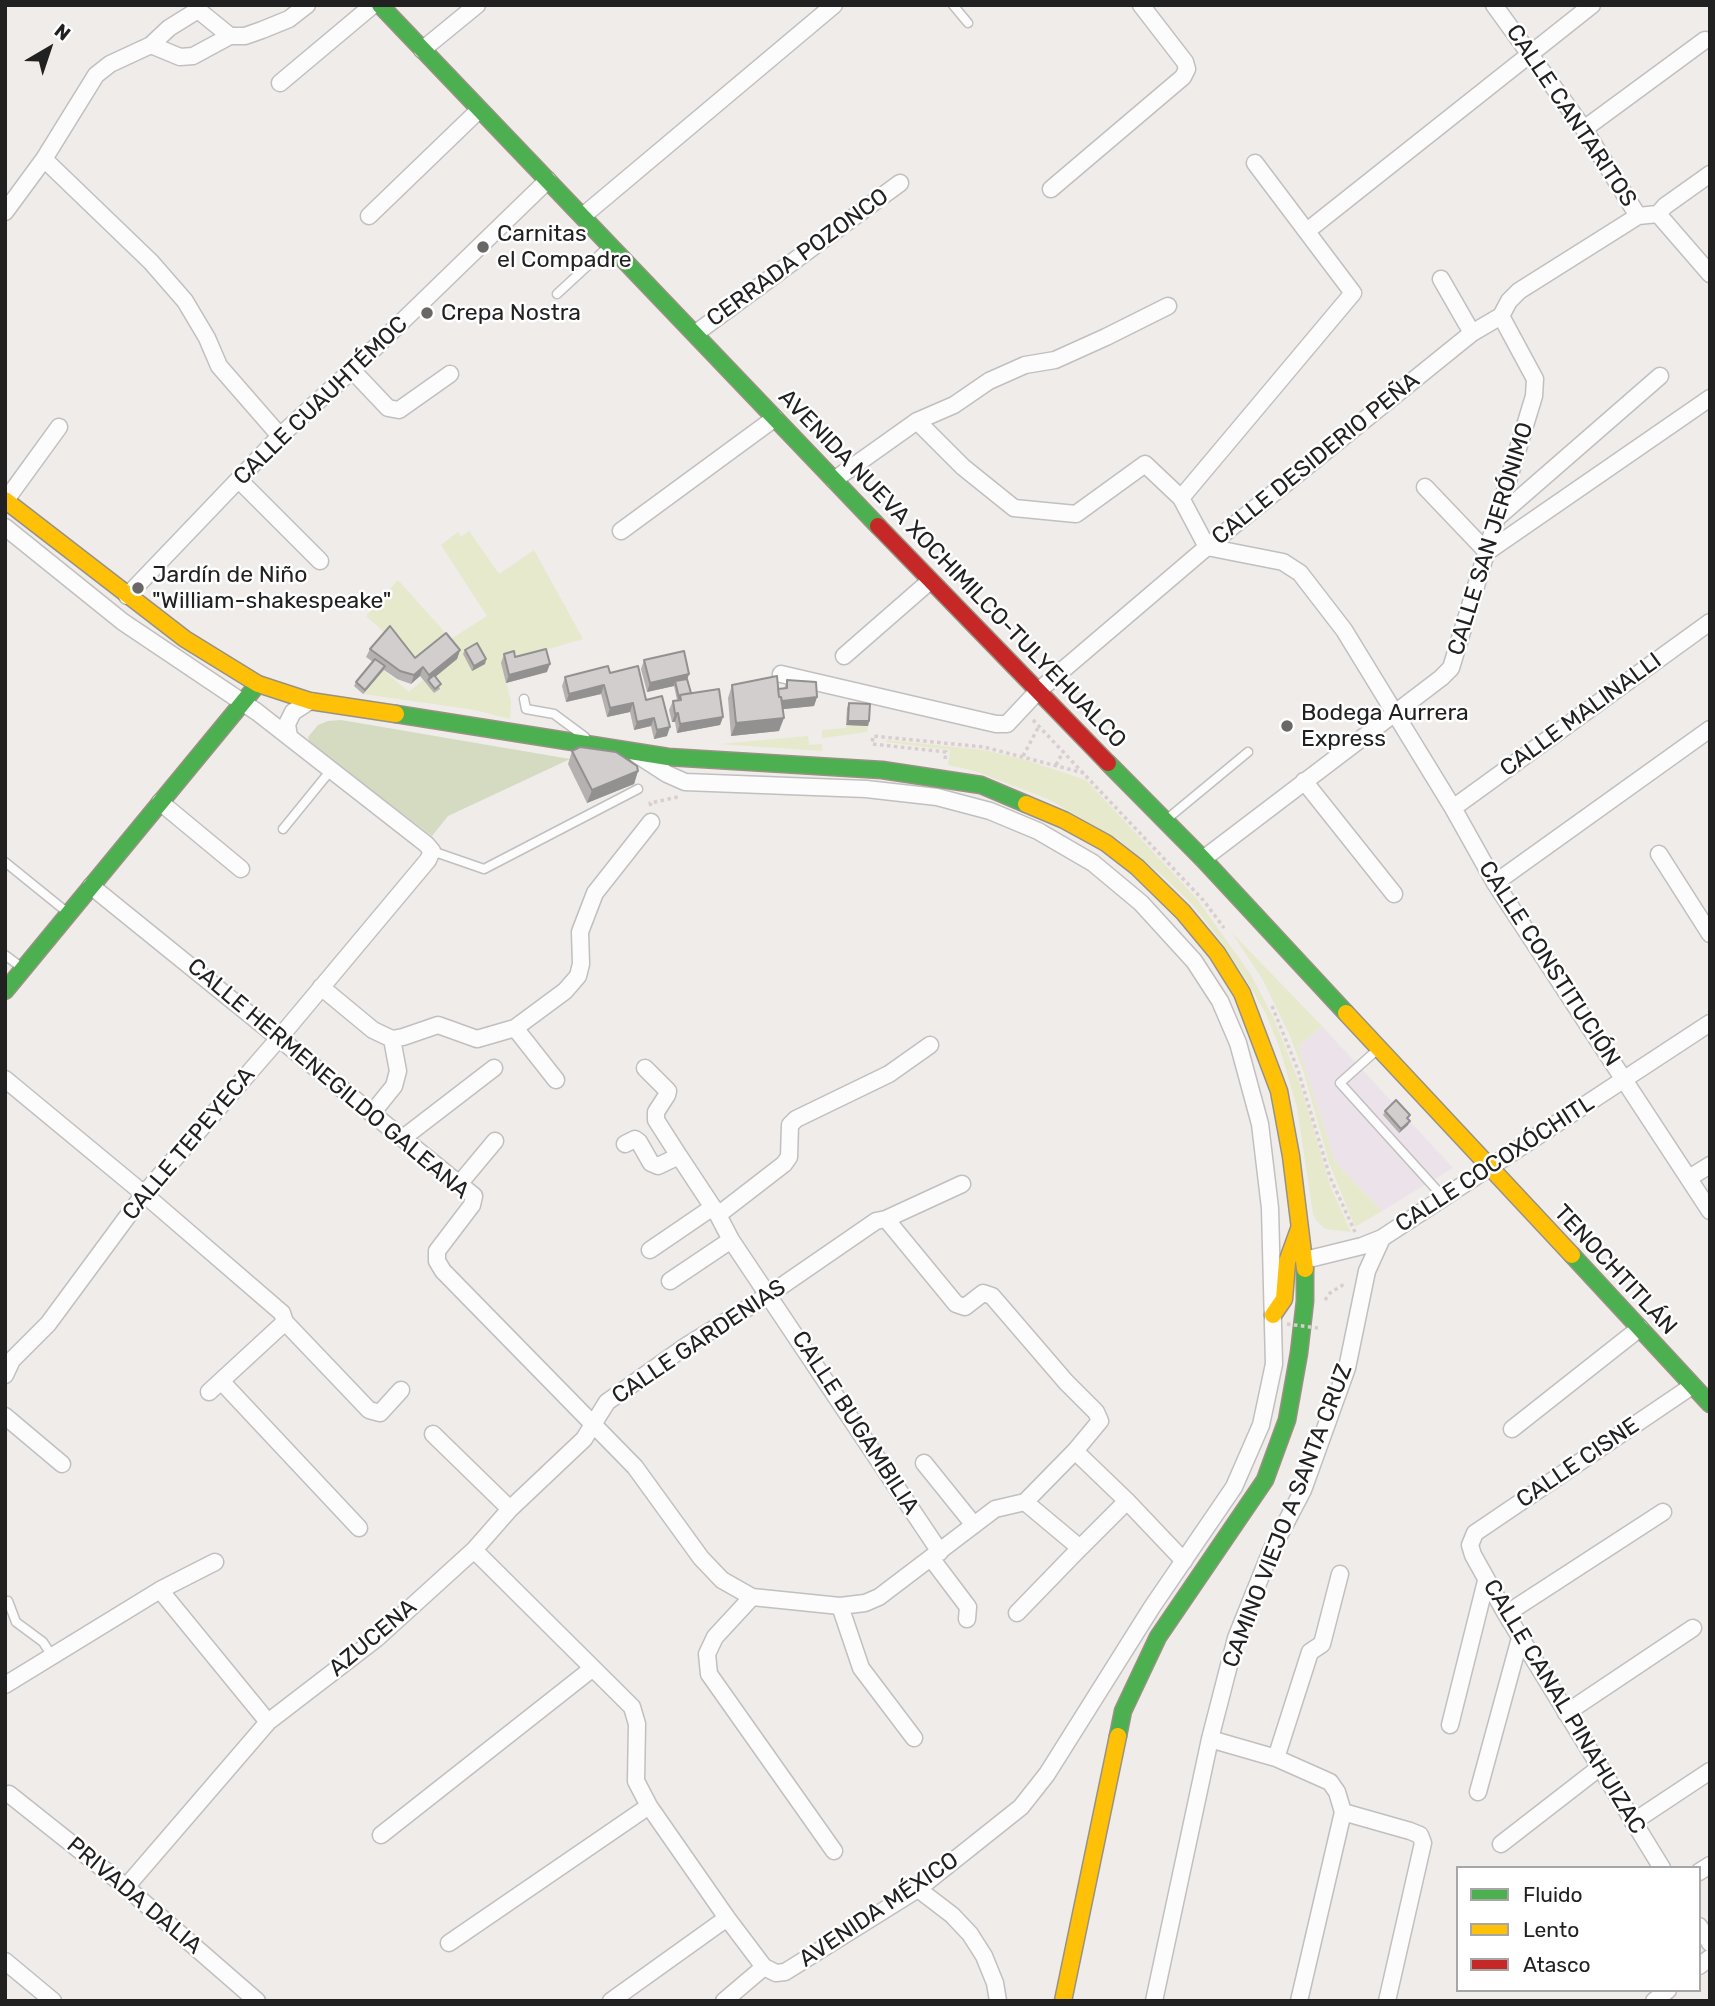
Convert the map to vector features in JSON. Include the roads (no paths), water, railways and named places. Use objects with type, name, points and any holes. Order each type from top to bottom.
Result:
[{"type":"main road","name":"AVENIDA NUEVA XOCHIMILCO-TULYEHUALCO","points":[[380,5],[479,110],[584,215],[930,581],[1203,859],[1488,1168]]},
{"type":"main road","points":[[5,500],[185,639],[258,684],[310,701],[633,752],[705,760],[882,770],[981,785],[1065,820],[1106,844],[1137,867],[1183,912],[1217,953],[1242,993],[1279,1091],[1305,1260],[1305,1301],[1287,1420],[1265,1480],[1158,1637],[1123,1711],[1063,2001]]},
{"type":"main road","points":[[5,991],[258,684]]},
{"type":"main road","name":"TENOCHTITLÁN","points":[[1488,1168],[1710,1404]]},
{"type":"main road","points":[[1273,1315],[1284,1299],[1287,1262],[1300,1227]]},
{"type":"street","points":[[151,45],[180,57],[192,57],[230,37],[245,36],[289,19],[307,5]]},
{"type":"street","points":[[280,83],[373,5]]},
{"type":"street","points":[[422,50],[477,5]]},
{"type":"street","points":[[584,215],[834,5]]},
{"type":"street","points":[[1052,189],[1183,77],[1187,69],[1185,62],[1141,5]]},
{"type":"street","name":"CALLE CANTARITOS","points":[[1494,5],[1584,129],[1638,216],[1658,214],[1709,271]]},
{"type":"street","points":[[1307,231],[1592,5]]},
{"type":"street","points":[[5,212],[44,159],[96,75],[110,64],[151,45],[169,28],[198,10],[230,37]]},
{"type":"street","points":[[1584,129],[1705,40]]},
{"type":"street","points":[[369,216],[479,110]]},
{"type":"street","points":[[44,159],[151,262],[185,301],[207,338],[219,366],[280,436]]},
{"type":"street","points":[[1181,498],[1353,293],[1255,163]]},
{"type":"street","points":[[1658,214],[1710,174]]},
{"type":"street","name":"CALLE CUAUHTÉMOC","points":[[127,596],[280,436],[548,180]]},
{"type":"street","name":"CERRADA POZONCO","points":[[696,333],[900,183]]},
{"type":"street","name":"CALLE DESIDERIO PEÑA","points":[[781,674],[996,724],[1007,724],[1037,692],[1207,547],[1472,333],[1501,316],[1509,301],[1519,291],[1638,216]]},
{"type":"street","points":[[1441,279],[1472,333]]},
{"type":"street","points":[[834,480],[917,421],[954,405],[989,381],[1025,365],[1055,360],[1168,306]]},
{"type":"street","name":"CALLE SAN JERÓNIMO","points":[[1203,859],[1451,668],[1534,396],[1535,379],[1501,316]]},
{"type":"street","points":[[352,370],[388,408],[399,410],[450,374]]},
{"type":"street","points":[[1498,518],[1660,376]]},
{"type":"street","points":[[1425,487],[1487,552],[1710,398]]},
{"type":"street","points":[[621,531],[775,418]]},
{"type":"street","points":[[917,421],[963,467],[1014,508],[1076,514],[1145,464],[1181,498],[1207,547]]},
{"type":"street","points":[[5,500],[59,427]]},
{"type":"street","points":[[239,480],[320,561]]},
{"type":"street","points":[[5,527],[123,622],[244,702],[432,851]]},
{"type":"street","name":"CALLE CONSTITUCIÓN","points":[[1207,547],[1283,562],[1300,573],[1345,630],[1393,714],[1453,808],[1495,883],[1710,1211]]},
{"type":"street","points":[[844,656],[930,581]]},
{"type":"street","name":"CALLE MALINALLI","points":[[1453,808],[1710,622]]},
{"type":"street","points":[[289,737],[287,724],[293,712],[310,701]]},
{"type":"street","points":[[1495,883],[1710,729]]},
{"type":"street","name":"AVENIDA MÉXICO","points":[[633,752],[685,782],[866,789],[937,797],[990,811],[1038,831],[1093,863],[1141,903],[1194,961],[1220,1001],[1238,1043],[1260,1124],[1270,1208],[1274,1364],[1261,1425],[1234,1487],[1152,1607],[1047,1774],[1021,1807],[918,1889],[785,1972],[770,1970],[724,2001]]},
{"type":"street","points":[[1304,781],[1394,894]]},
{"type":"street","points":[[160,802],[241,869]]},
{"type":"street","points":[[321,987],[373,1030],[392,1039],[438,1025],[477,1039],[515,1028],[565,991],[578,976],[581,964],[580,932],[595,894],[651,822]]},
{"type":"street","name":"CALLE TEPEYECA","points":[[5,1375],[12,1360],[48,1324],[144,1194],[280,1037],[428,860],[432,851]]},
{"type":"street","points":[[1660,854],[1710,934]]},
{"type":"street","name":"CALLE HERMENEGILDO GALEANA","points":[[91,886],[474,1196],[475,1200],[437,1251],[437,1261],[443,1271],[635,1467],[722,1580],[752,1597],[839,1606],[864,1603],[879,1597],[995,1509],[1026,1502]]},
{"type":"street","name":"CALLE COCOXÓCHITL","points":[[1305,1260],[1362,1246],[1382,1238],[1710,1023]]},
{"type":"street","points":[[515,1028],[556,1080]]},
{"type":"street","points":[[373,1112],[394,1086],[398,1071],[392,1039]]},
{"type":"street","points":[[650,1250],[715,1211],[784,1164],[789,1157],[790,1125],[796,1119],[889,1074],[930,1045]]},
{"type":"street","points":[[403,1138],[494,1068]]},
{"type":"street","name":"CALLE BUGAMBILIA","points":[[646,1068],[668,1091],[656,1112],[656,1120],[731,1240],[770,1294],[968,1607],[967,1619]]},
{"type":"street","points":[[5,1079],[144,1194],[284,1317],[369,1410],[380,1413],[401,1390]]},
{"type":"street","points":[[625,1144],[635,1139],[651,1163],[658,1166],[679,1156]]},
{"type":"street","points":[[460,1183],[495,1141]]},
{"type":"street","points":[[1689,1178],[1710,1165]]},
{"type":"street","name":"CALLE GARDENIAS","points":[[474,1549],[510,1509],[584,1439],[607,1402],[686,1346],[770,1294],[876,1221],[886,1219],[962,1184]]},
{"type":"street","points":[[886,1219],[956,1304],[965,1307],[983,1293],[992,1296],[1066,1382],[1097,1412],[1100,1421],[1026,1502],[1080,1548]]},
{"type":"street","name":"CAMINO VIEJO A SANTA CRUZ","points":[[1154,2001],[1210,1739],[1236,1638],[1271,1551],[1303,1490],[1347,1368],[1367,1271],[1382,1238]]},
{"type":"street","points":[[670,1281],[731,1240]]},
{"type":"street","points":[[284,1317],[215,1387],[359,1528]]},
{"type":"street","points":[[1512,1429],[1640,1328]]},
{"type":"street","name":"CALLE CISNE","points":[[1470,1545],[1475,1533],[1692,1386]]},
{"type":"street","points":[[5,1416],[62,1464]]},
{"type":"street","points":[[433,1434],[510,1509]]},
{"type":"street","points":[[1075,1451],[1184,1561]]},
{"type":"street","points":[[924,1463],[974,1525]]},
{"type":"street","points":[[1017,1613],[1127,1501]]},
{"type":"street","points":[[1506,1615],[1662,1512]]},
{"type":"street","name":"CALLE CANAL PINAHUIZAC","points":[[1470,1545],[1486,1581],[1506,1615],[1661,1866]]},
{"type":"street","points":[[474,1549],[632,1707],[637,1724],[636,1781],[649,1806],[727,1918],[770,1970]]},
{"type":"street","name":"AZUCENA","points":[[126,1886],[268,1722],[376,1639],[474,1549]]},
{"type":"street","points":[[5,1685],[160,1590],[215,1562]]},
{"type":"street","points":[[1276,1758],[1310,1652],[1322,1644],[1339,1574]]},
{"type":"street","points":[[1450,1725],[1486,1581]]},
{"type":"street","points":[[160,1590],[268,1722]]},
{"type":"street","points":[[752,1597],[715,1637],[706,1654],[709,1674],[834,1851]]},
{"type":"street","points":[[839,1606],[861,1668],[915,1738]]},
{"type":"street","points":[[1566,1713],[1693,1628]]},
{"type":"street","points":[[1478,1793],[1520,1638]]},
{"type":"street","points":[[381,1835],[593,1668]]},
{"type":"street","points":[[1210,1739],[1276,1758],[1330,1782],[1337,1792],[1343,1812],[1299,2001]]},
{"type":"street","points":[[1501,1844],[1599,1768]]},
{"type":"street","points":[[1633,1822],[1710,1771]]},
{"type":"street","name":"PRIVADA DALIA","points":[[9,1794],[126,1886],[257,2001]]},
{"type":"street","points":[[449,1943],[649,1806]]},
{"type":"street","points":[[1343,1812],[1420,1835],[1423,1843],[1387,2001]]},
{"type":"street","points":[[918,1889],[953,1915],[970,1934],[984,1956],[995,1983],[998,2001]]},
{"type":"street","points":[[611,2001],[727,1918]]},
{"type":"street","points":[[5,1961],[53,2001]]},
{"type":"lane","points":[[953,5],[968,23]]},
{"type":"lane","points":[[557,294],[611,244]]},
{"type":"lane","points":[[524,699],[526,709],[554,714],[596,745]]},
{"type":"lane","points":[[1165,821],[1248,752]]},
{"type":"lane","points":[[283,830],[331,770]]},
{"type":"lane","points":[[432,851],[484,869],[638,789]]},
{"type":"lane","points":[[5,862],[69,914]]},
{"type":"lane","points":[[5,955],[24,969]]},
{"type":"lane","points":[[1378,1049],[1340,1083],[1445,1199]]},
{"type":"lane","points":[[8,1601],[16,1622],[43,1642],[52,1656]]},
{"type":"place","name":"Carnitas el Compadre","points":[[483,247]]},
{"type":"place","name":"Crepa Nostra","points":[[427,313]]},
{"type":"place","name":"Jardín de Niño \"William-shakespeake\"","points":[[138,588]]},
{"type":"place","name":"Bodega Aurrera Express","points":[[1287,726]]}]
